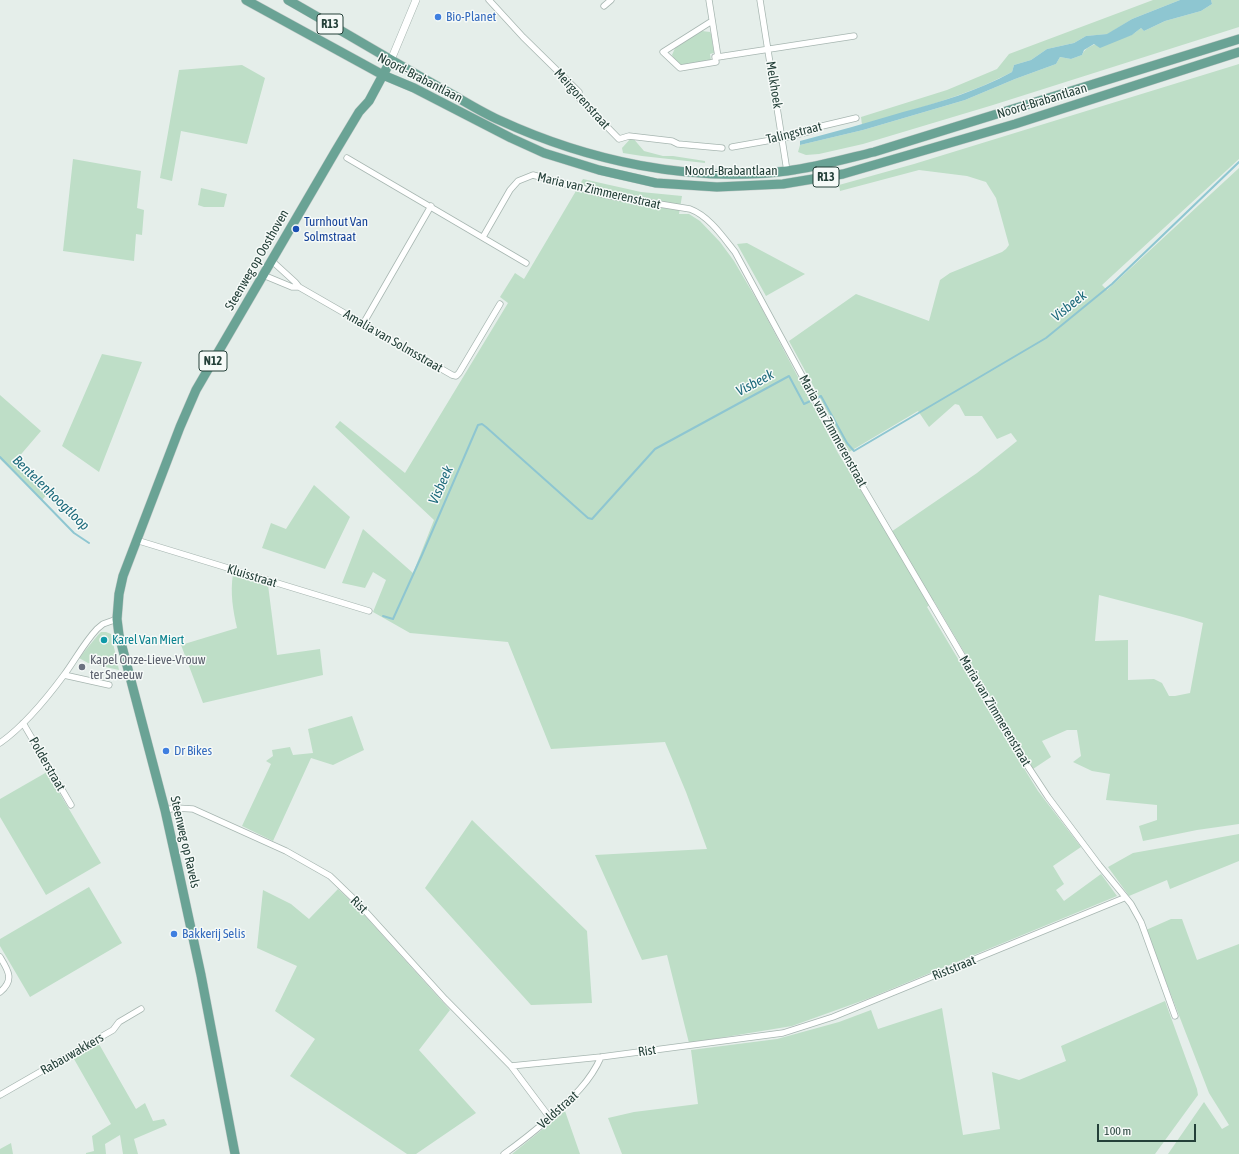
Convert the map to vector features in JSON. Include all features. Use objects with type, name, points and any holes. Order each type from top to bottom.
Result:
[{"type":"main road","name":"Noord-Brabantlaan","points":[[246,0],[383,75],[414,88],[544,154],[599,170],[656,183],[717,187],[782,184],[843,174],[1015,124],[1239,52]]},
{"type":"main road","name":"Noord-Brabantlaan","points":[[288,0],[497,120],[539,138],[621,162],[657,169],[714,174],[787,171],[874,152],[1238,39]]},
{"type":"main road","name":"Steenweg op Oosthoven","points":[[136,540],[196,390],[359,112],[370,101],[391,60]]},
{"type":"main road","name":"Steenweg op Ravels","points":[[136,540],[120,587],[117,619],[119,635],[164,810],[198,961],[234,1154]]},
{"type":"street","name":"Steenweg op Oosthoven","points":[[391,60],[416,0]]},
{"type":"street","name":"Meirgorenstraat","points":[[489,0],[523,37],[579,92],[576,95],[619,140],[629,136],[672,141],[678,144],[722,148]]},
{"type":"street","points":[[604,6],[611,0]]},
{"type":"street","points":[[709,0],[718,57]]},
{"type":"street","name":"Melkhoek","points":[[760,0],[787,171]]},
{"type":"street","points":[[712,21],[663,52],[680,68],[716,62],[715,57],[854,36]]},
{"type":"street","name":"Talingstraat","points":[[732,147],[783,138],[811,131],[818,127],[856,118]]},
{"type":"street","points":[[347,158],[526,263]]},
{"type":"street","name":"Maria van Zimmerenstraat","points":[[483,237],[510,190],[518,181],[533,175],[610,196],[690,209],[698,212],[716,230],[735,252],[746,270],[858,479],[1023,759],[1048,797],[1124,898]]},
{"type":"street","points":[[363,324],[431,206]]},
{"type":"street","name":"Amalia van Solmsstraat","points":[[272,261],[299,287],[456,376],[500,304]]},
{"type":"street","name":"Amalia van Solmsstraat","points":[[263,275],[292,287],[299,287]]},
{"type":"street","name":"Kluisstraat","points":[[136,540],[370,611]]},
{"type":"street","name":"Polderstraat","points":[[0,742],[23,723],[64,675],[92,634],[103,624],[117,619]]},
{"type":"street","points":[[64,675],[109,685]]},
{"type":"street","name":"Polderstraat","points":[[23,723],[71,805]]},
{"type":"street","name":"Rist","points":[[164,810],[176,808],[193,809],[286,851],[330,876],[357,902],[445,998],[511,1066],[550,1118]]},
{"type":"street","points":[[1124,898],[1131,904],[1140,922],[1176,1016]]},
{"type":"street","name":"Riststraat","points":[[783,1033],[833,1017],[1124,898]]},
{"type":"street","points":[[0,957],[8,971],[9,976],[6,987],[0,992]]},
{"type":"street","name":"Rabauwakkers","points":[[0,1095],[113,1030],[119,1022],[140,1009]]},
{"type":"street","name":"Rist","points":[[511,1066],[601,1057],[783,1033]]},
{"type":"street","name":"Veldstraat","points":[[504,1154],[526,1139],[577,1094],[592,1076],[601,1057]]},
{"type":"green space","points":[[1153,0],[1180,0],[1132,19],[1108,34],[1086,36],[1074,43],[1047,49],[1031,60],[1014,65],[1012,72],[976,89],[862,125],[861,117],[947,90],[997,69],[1009,54]]},
{"type":"green space","points":[[1211,0],[1239,0],[1239,27],[993,105],[863,144],[819,154],[806,155],[798,152],[800,145],[863,130],[965,100],[1056,64],[1060,57],[1071,59],[1082,55],[1090,46],[1125,37],[1141,28],[1144,31],[1165,21],[1201,11],[1212,4]]},
{"type":"green space","points":[[702,31],[710,32],[711,34],[714,53],[710,54],[711,60],[681,65],[672,55],[676,46]]},
{"type":"green space","points":[[1239,64],[1239,159],[1102,285],[1107,290],[1239,168],[1239,824],[1197,830],[1143,841],[1139,826],[1157,820],[1157,805],[1106,800],[1110,774],[1092,771],[1073,762],[1081,756],[1077,730],[1067,730],[1042,741],[1051,757],[1033,769],[934,601],[927,607],[1004,736],[1038,791],[1081,847],[1053,866],[1064,884],[1056,890],[1064,901],[1101,874],[1117,896],[867,999],[792,1026],[689,1043],[667,955],[642,960],[595,855],[707,849],[686,792],[665,742],[551,749],[508,642],[410,633],[373,612],[386,580],[373,572],[365,588],[342,583],[363,529],[413,573],[434,520],[335,427],[340,421],[405,473],[508,303],[500,297],[515,273],[524,279],[583,179],[641,192],[682,196],[679,214],[689,214],[700,221],[720,242],[734,261],[761,307],[838,453],[888,534],[977,473],[1017,441],[1011,433],[997,439],[982,416],[965,416],[959,405],[955,404],[929,427],[918,411],[849,452],[789,341],[856,294],[929,321],[940,280],[950,273],[1002,252],[1009,245],[996,198],[986,182],[967,176],[919,170],[840,191],[839,185],[914,164]],"holes":[[[1099,595],[1203,623],[1190,693],[1169,696],[1162,683],[1154,679],[1128,680],[1128,640],[1095,641]]]},
{"type":"green space","points":[[242,65],[265,78],[247,144],[181,131],[172,181],[160,178],[179,70]]},
{"type":"green space","points":[[632,137],[644,151],[663,156],[705,161],[705,163],[623,153],[622,148]]},
{"type":"green space","points":[[73,159],[141,171],[137,208],[144,210],[142,235],[136,234],[134,261],[63,251]]},
{"type":"green space","points":[[201,188],[227,194],[224,207],[204,207],[198,205]]},
{"type":"green space","points":[[747,243],[805,274],[766,296],[737,244]]},
{"type":"green space","points":[[102,354],[142,362],[99,472],[62,446]]},
{"type":"green space","points":[[0,395],[41,431],[17,459],[51,490],[42,500],[0,459]]},
{"type":"green space","points":[[314,485],[350,517],[325,569],[262,548],[271,523],[286,529]]},
{"type":"green space","points":[[233,574],[268,585],[277,655],[320,649],[323,675],[203,703],[181,645],[237,628],[232,601]]},
{"type":"green space","points":[[101,632],[111,634],[119,670],[88,663],[79,658]]},
{"type":"green space","points":[[352,716],[364,750],[333,765],[311,758],[273,841],[242,826],[271,764],[266,761],[273,756],[272,750],[290,747],[293,755],[313,753],[308,729]]},
{"type":"green space","points":[[47,772],[101,863],[46,895],[0,817],[0,799]]},
{"type":"green space","points":[[472,820],[587,931],[592,1003],[531,1005],[425,888]]},
{"type":"green space","points":[[1239,834],[1239,861],[1170,889],[1167,880],[1129,896],[1108,867],[1133,853]]},
{"type":"green space","points":[[89,887],[122,943],[30,997],[0,946],[0,939]]},
{"type":"green space","points":[[338,889],[357,907],[450,1010],[419,1050],[476,1113],[416,1154],[407,1154],[290,1076],[315,1039],[275,1011],[297,966],[257,948],[263,890],[291,904],[309,919]]},
{"type":"green space","points":[[1171,919],[1182,919],[1197,960],[1239,944],[1239,1154],[1168,1154],[1204,1102],[1222,1129],[1229,1125],[1209,1093],[1146,930]]},
{"type":"green space","points":[[1165,1001],[1198,1095],[1155,1154],[622,1154],[608,1118],[634,1112],[698,1104],[691,1050],[777,1039],[839,1022],[871,1010],[878,1029],[942,1008],[963,1135],[1000,1129],[992,1072],[1019,1080],[1066,1061],[1061,1046]]},
{"type":"green space","points":[[99,1044],[136,1109],[145,1103],[153,1121],[164,1119],[167,1125],[134,1139],[138,1154],[123,1154],[120,1135],[105,1144],[106,1154],[86,1154],[94,1151],[92,1136],[111,1124],[74,1059]]},
{"type":"green space","points":[[565,1111],[580,1154],[512,1154]]},
{"type":"green space","points":[[11,1143],[13,1154],[0,1154],[0,1149]]},
{"type":"water","points":[[1180,0],[1211,0],[1212,4],[1201,11],[1165,21],[1144,31],[1141,28],[1132,35],[1100,48],[1094,44],[1084,50],[1082,55],[1071,59],[1060,57],[1056,64],[965,100],[863,130],[800,145],[800,141],[931,104],[986,85],[1012,72],[1014,65],[1031,60],[1047,49],[1074,43],[1086,36],[1107,34],[1132,19]]},
{"type":"waterway","name":"Visbeek","points":[[383,616],[393,619],[478,425],[482,424],[486,427],[588,518],[592,519],[655,449],[789,376],[804,404],[821,396],[847,443],[854,451],[1046,338],[1112,284],[1239,162]]},
{"type":"waterway","name":"Bentelenhoogtloop","points":[[0,457],[74,533],[89,543]]},
{"type":"place","name":"Bio-Planet","points":[[438,17]]},
{"type":"place","name":"Turnhout Van Solmstraat","points":[[296,229]]},
{"type":"place","name":"Karel Van Miert","points":[[104,640]]},
{"type":"place","name":"Kapel Onze-Lieve-Vrouw ter Sneeuw","points":[[82,667]]},
{"type":"place","name":"Dr Bikes","points":[[166,751]]},
{"type":"place","name":"Bakkerij Selis","points":[[174,934]]}]
